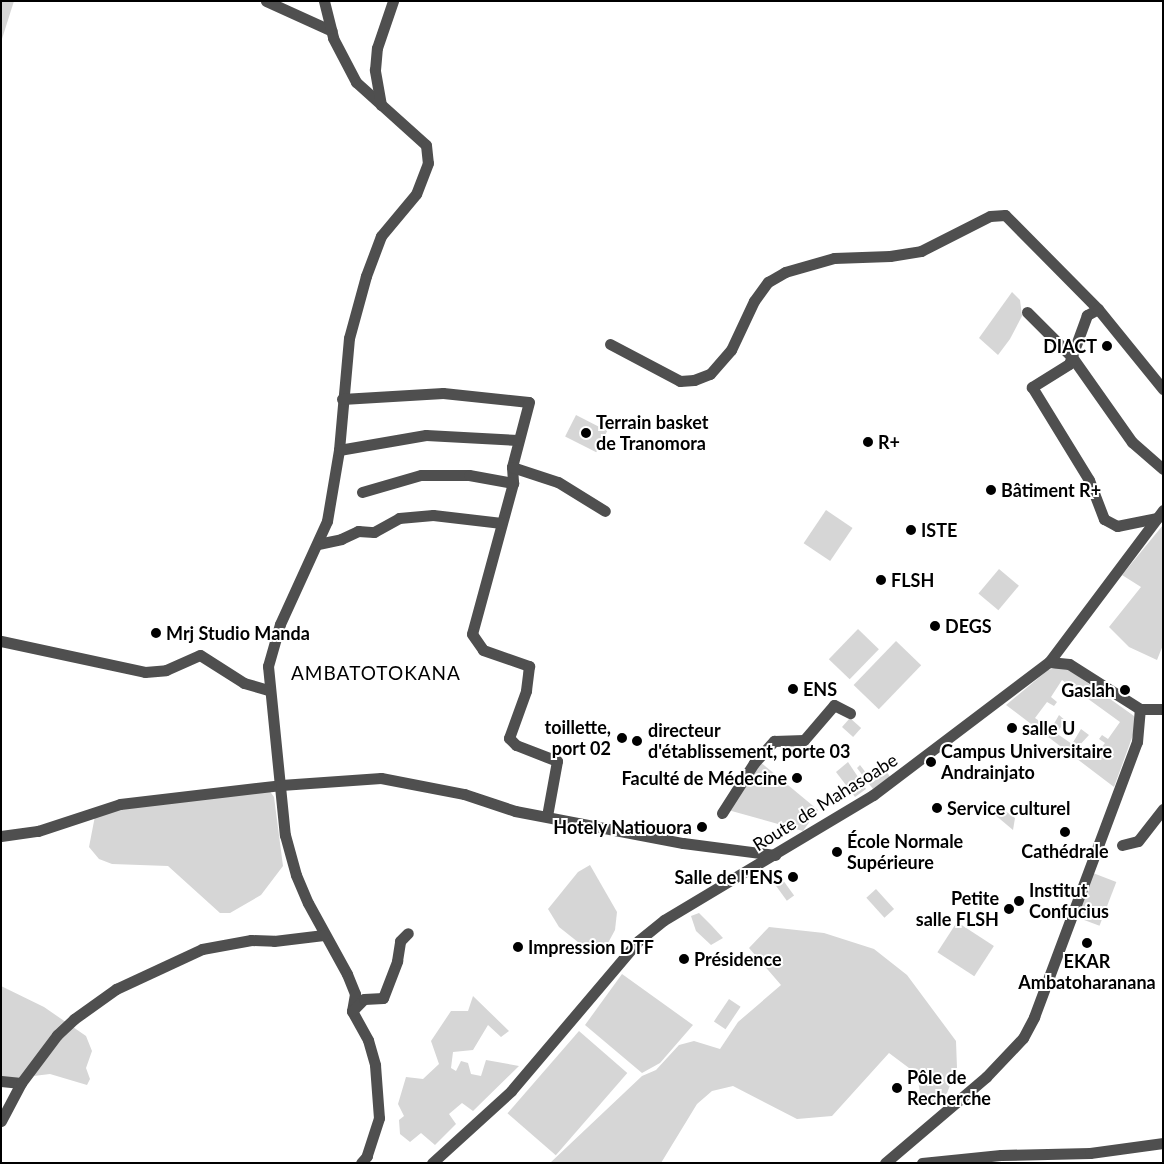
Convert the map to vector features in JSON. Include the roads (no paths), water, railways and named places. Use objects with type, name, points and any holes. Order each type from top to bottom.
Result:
[{"type":"street","points":[[266,1],[332,31]]},
{"type":"street","points":[[324,1],[332,31],[356,82],[426,145],[428,163],[416,194],[380,236],[366,276],[349,338],[342,399],[340,450],[327,521],[274,640],[268,666],[285,835],[296,875],[324,935],[355,994],[352,1011],[368,1040],[378,1088],[379,1118],[367,1156],[361,1163]]},
{"type":"street","points":[[381,105],[375,70],[376,48],[394,1]]},
{"type":"street","points":[[610,344],[680,381],[694,380],[710,374],[731,350],[754,301],[768,282],[785,272],[834,258],[890,256],[921,251],[990,216],[1005,215],[1098,309],[1163,390]]},
{"type":"street","points":[[1098,309],[1087,315],[1069,364],[1054,376],[1032,387],[1089,480],[1104,519],[1117,526],[1160,514]]},
{"type":"street","points":[[1028,312],[1072,357],[1132,442],[1163,469]]},
{"type":"street","points":[[342,399],[444,393],[529,402],[512,467],[513,483],[472,634],[483,650],[529,666],[526,691],[509,738],[516,744],[557,761],[547,816]]},
{"type":"street","points":[[340,450],[426,434],[518,440]]},
{"type":"street","points":[[512,467],[558,482],[605,512]]},
{"type":"street","points":[[362,492],[421,475],[469,475],[513,483]]},
{"type":"street","name":"Route de Mahasoabe","points":[[432,1163],[516,1085],[638,941],[664,920],[905,773],[1049,662],[1160,514]]},
{"type":"street","points":[[318,544],[341,539],[358,530],[374,532],[399,518],[433,515],[502,523]]},
{"type":"street","points":[[1,641],[145,672],[166,670],[200,655],[244,683],[269,690]]},
{"type":"street","points":[[1049,662],[1069,664],[1140,709],[1163,709]]},
{"type":"street","points":[[722,813],[748,771],[774,741],[804,740],[834,705],[850,713]]},
{"type":"street","points":[[885,1163],[986,1077],[1023,1038],[1034,1017],[1137,742],[1140,709]]},
{"type":"street","points":[[1,836],[38,831],[120,804],[281,785],[381,778],[464,794],[515,811],[683,843],[775,854]]},
{"type":"street","points":[[1122,846],[1138,841],[1163,810]]},
{"type":"street","points":[[352,1011],[364,999],[383,998],[397,961],[400,941],[408,933]]},
{"type":"street","points":[[1,1121],[21,1082],[74,1019],[149,971],[202,948],[251,940],[274,941],[324,935]]},
{"type":"street","points":[[1,1081],[21,1082]]},
{"type":"street","points":[[922,1163],[983,1156],[1090,1153],[1163,1143]]},
{"type":"place","name":"DIACT","points":[[1107,346]]},
{"type":"place","name":"Terrain basket de Tranomora","points":[[586,433]]},
{"type":"place","name":"R+","points":[[868,442]]},
{"type":"place","name":"Bâtiment R+","points":[[991,490]]},
{"type":"place","name":"ISTE","points":[[911,530]]},
{"type":"place","name":"FLSH","points":[[881,580]]},
{"type":"place","name":"DEGS","points":[[935,626]]},
{"type":"place","name":"Mrj Studio Manda","points":[[156,633]]},
{"type":"place","name":"ENS","points":[[793,689]]},
{"type":"place","name":"Gaslah","points":[[1125,690]]},
{"type":"place","name":"salle U","points":[[1012,728]]},
{"type":"place","name":"toillette, port 02","points":[[622,738]]},
{"type":"place","name":"directeur d'établissement, porte 03","points":[[637,741]]},
{"type":"place","name":"Campus Universitaire Andrainjato","points":[[931,762]]},
{"type":"place","name":"Faculté de Médecine","points":[[797,778]]},
{"type":"place","name":"Service culturel","points":[[937,808]]},
{"type":"place","name":"Hotely Natiouora","points":[[702,827]]},
{"type":"place","name":"Cathédrale","points":[[1065,832]]},
{"type":"place","name":"École Normale Supérieure","points":[[837,852]]},
{"type":"place","name":"Salle de l'ENS","points":[[793,877]]},
{"type":"place","name":"Institut Confucius","points":[[1019,901]]},
{"type":"place","name":"Petite salle FLSH","points":[[1009,909]]},
{"type":"place","name":"EKAR Ambatoharanana","points":[[1087,943]]},
{"type":"place","name":"Impression DTF","points":[[518,947]]},
{"type":"place","name":"Présidence","points":[[684,959]]},
{"type":"place","name":"Pôle de Recherche","points":[[897,1088]]},
{"type":"district","name":"AMBATOTOKANA","points":[[376,673]]}]
